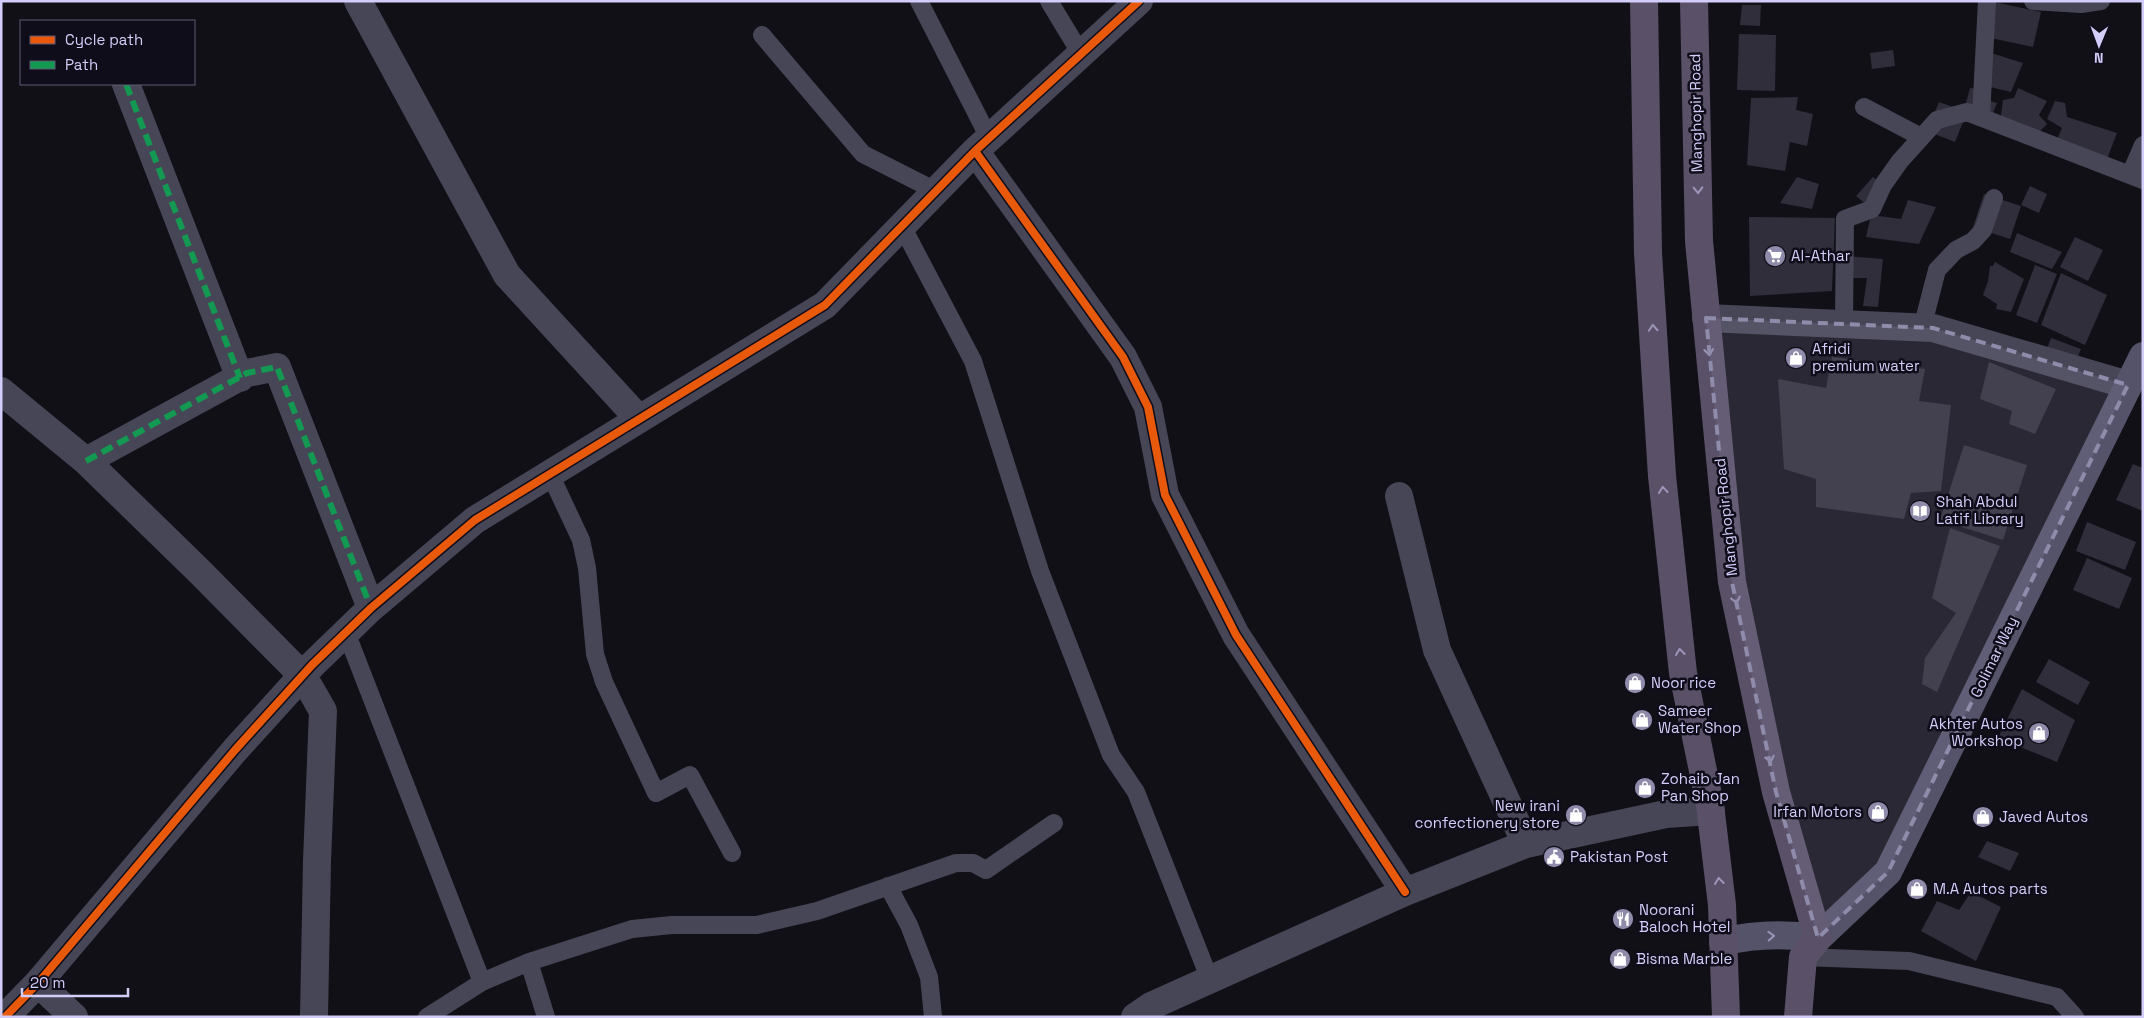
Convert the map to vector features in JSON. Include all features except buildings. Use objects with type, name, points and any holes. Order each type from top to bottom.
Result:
[{"type":"main road","points":[[1644,1],[1648,253],[1662,476],[1683,673],[1711,811],[1722,905],[1726,1017]]},
{"type":"main road","name":"Manghopir Road","points":[[1694,1],[1699,241],[1732,582],[1810,947],[1798,1017]]},
{"type":"main road","name":"Golimar Way","points":[[1810,947],[1888,872],[2143,356]]},
{"type":"main road","points":[[1723,942],[1742,937],[1792,934],[1810,947]]},
{"type":"street","points":[[358,1],[507,275],[639,419]]},
{"type":"street","points":[[5,1017],[38,983],[235,750],[303,676],[371,608],[475,520],[825,305],[982,144],[1139,1]]},
{"type":"street","points":[[126,85],[240,378]]},
{"type":"street","points":[[982,144],[1123,357],[1148,407],[1165,495],[1236,635],[1405,892]]},
{"type":"street","points":[[1706,318],[1933,328],[2128,386]]},
{"type":"street","points":[[86,461],[247,373],[277,367],[371,608]]},
{"type":"street","points":[[1,391],[86,461],[199,571],[303,676],[322,711],[314,1017]]},
{"type":"street","points":[[1400,496],[1437,650],[1526,844]]},
{"type":"street","points":[[1135,1017],[1151,1006],[1405,892],[1526,844],[1666,814],[1711,811]]},
{"type":"street","points":[[38,983],[74,1017]]},
{"type":"lane","points":[[918,1],[982,144]]},
{"type":"lane","points":[[1050,1],[1081,54]]},
{"type":"lane","points":[[1981,117],[1987,1]]},
{"type":"lane","points":[[2033,1],[2081,4],[2101,1]]},
{"type":"lane","points":[[762,35],[863,154],[936,191]]},
{"type":"lane","points":[[1864,107],[1921,137]]},
{"type":"lane","points":[[1844,324],[1845,219],[1872,209],[1883,185],[1900,161],[1937,120],[1967,112],[2137,178],[2143,145]]},
{"type":"lane","points":[[1922,328],[1937,270],[1956,250],[1973,241],[1983,230],[1994,198]]},
{"type":"lane","points":[[902,226],[973,361],[1040,571],[1111,755],[1136,792],[1210,980]]},
{"type":"lane","points":[[550,474],[581,540],[587,568],[596,654],[604,682],[656,793],[690,775],[732,853]]},
{"type":"lane","points":[[346,632],[482,982]]},
{"type":"lane","points":[[427,1017],[482,982],[528,962],[632,928],[672,925],[757,925],[817,911],[956,863],[973,863],[986,870],[1054,823]]},
{"type":"lane","points":[[888,886],[909,925],[929,976],[933,1017]]},
{"type":"lane","points":[[1810,947],[1910,961],[2057,997],[2076,1017]]},
{"type":"lane","points":[[528,962],[546,1017]]},
{"type":"highlighted area","points":[[1706,318],[1933,328],[2128,385],[1888,872],[1818,938],[1776,792],[1732,582]]},
{"type":"marked path","points":[[126,85],[240,378]]},
{"type":"marked path","points":[[86,461],[247,373],[277,367],[371,608]]},
{"type":"cycle path","points":[[5,1017],[38,983],[235,750],[312,665],[371,608],[475,520],[825,305],[975,151],[1139,1]]},
{"type":"cycle path","points":[[975,151],[1123,357],[1148,407],[1165,495],[1236,635],[1405,892]]},
{"type":"place","name":"Al-Athar","points":[[1775,256]]},
{"type":"place","name":"Afridi premium water","points":[[1796,358]]},
{"type":"place","name":"Shah Abdul Latif Library","points":[[1920,511]]},
{"type":"place","name":"Noor rice","points":[[1635,683]]},
{"type":"place","name":"Sameer Water Shop","points":[[1642,720]]},
{"type":"place","name":"Akhter Autos Workshop","points":[[2039,733]]},
{"type":"place","name":"Zohaib Jan Pan Shop","points":[[1645,788]]},
{"type":"place","name":"Irfan Motors","points":[[1878,812]]},
{"type":"place","name":"New irani confectionery store","points":[[1576,815]]},
{"type":"place","name":"Javed Autos","points":[[1983,817]]},
{"type":"place","name":"Pakistan Post","points":[[1554,857]]},
{"type":"place","name":"M.A Autos parts","points":[[1917,889]]},
{"type":"place","name":"Noorani Baloch Hotel","points":[[1623,919]]},
{"type":"place","name":"Bisma Marble","points":[[1620,959]]}]
